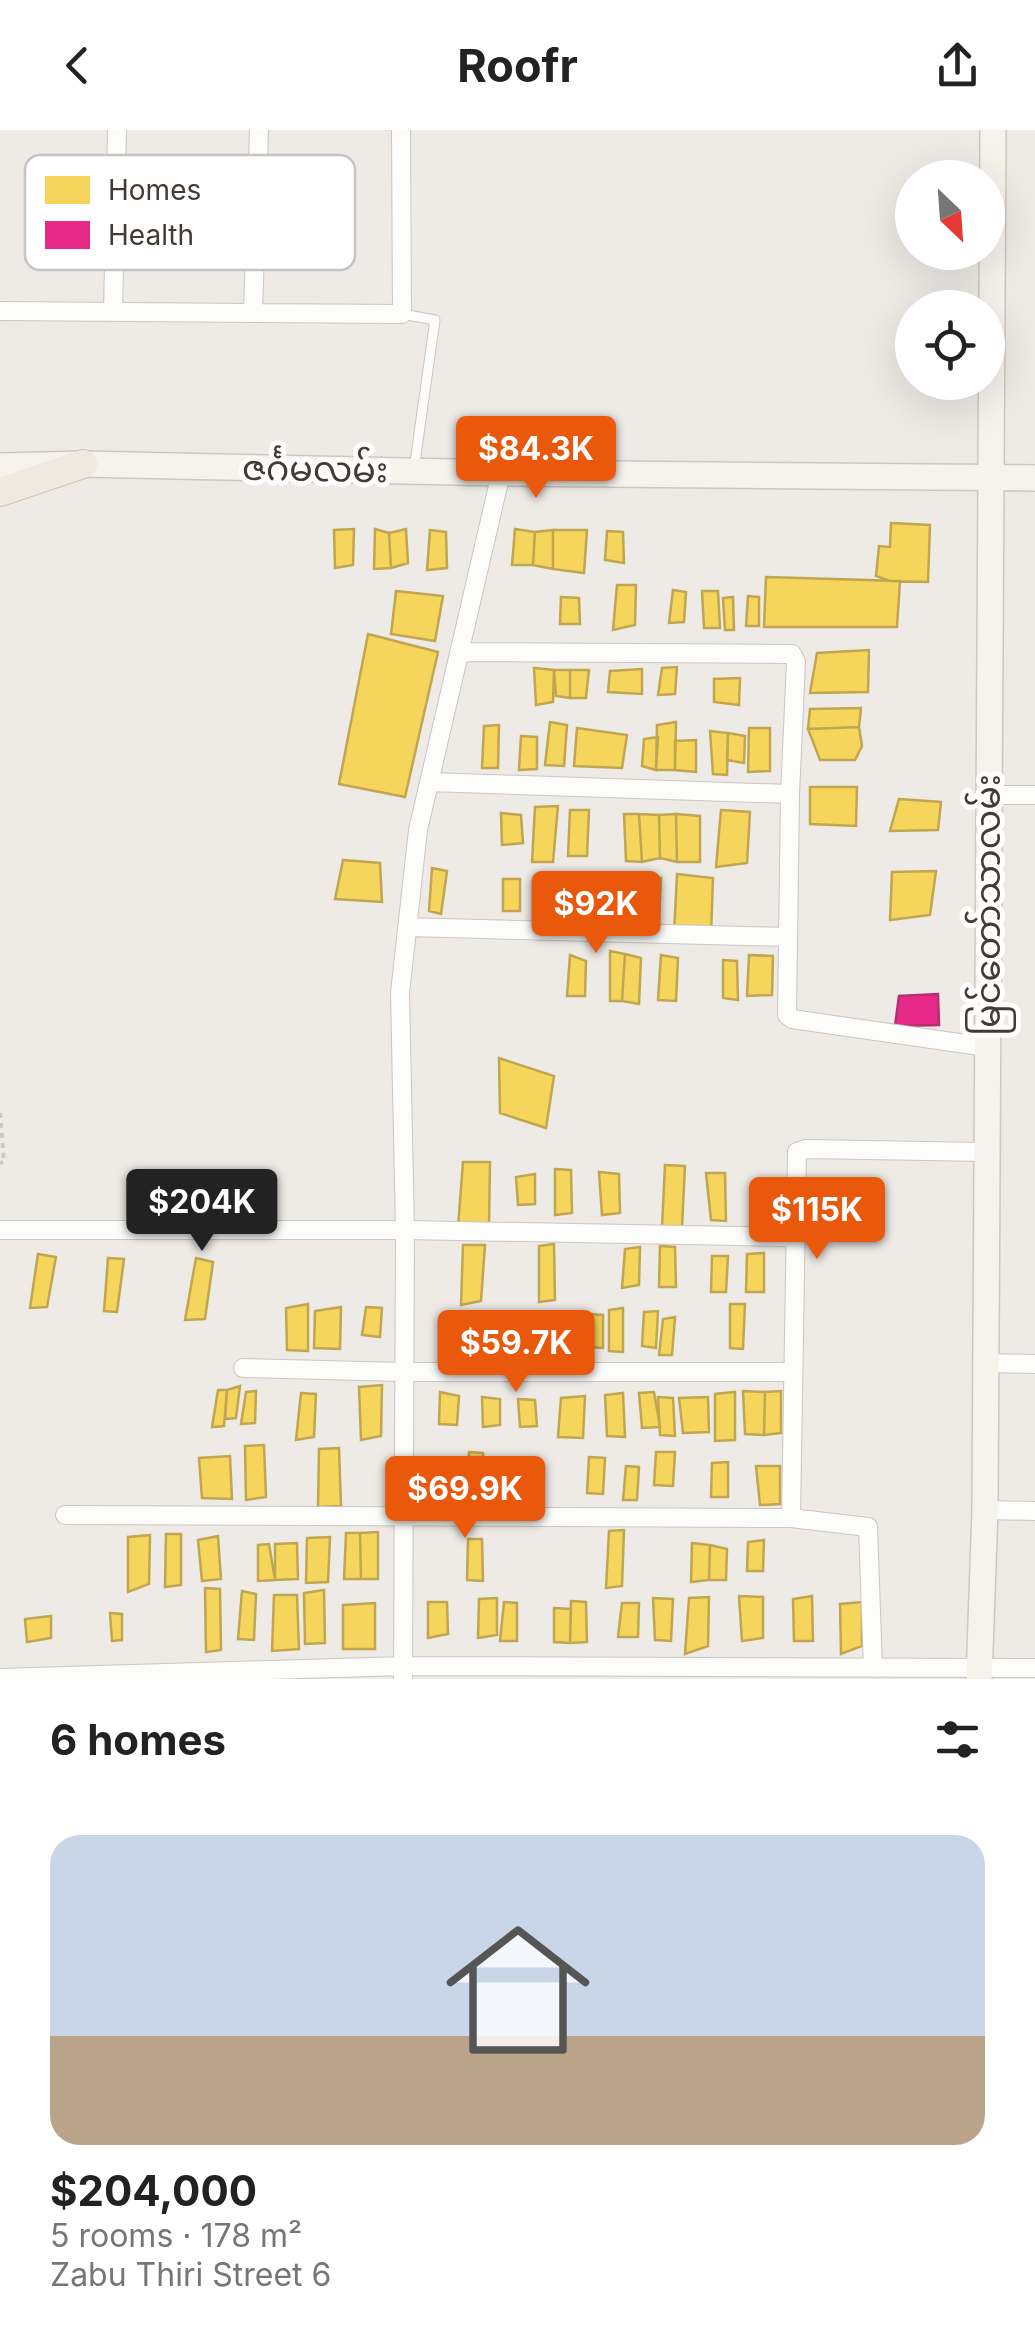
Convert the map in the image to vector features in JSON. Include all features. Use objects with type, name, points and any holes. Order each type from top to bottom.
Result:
[{"type":"main road","name":"မြင်တော်သာလမ်း","points":[[979,1673],[985,1510],[993,130]]},
{"type":"main road","points":[[0,492],[83,464]]},
{"type":"main road","name":"ဇင်္ဂမလမ်း","points":[[0,466],[1035,478]]},
{"type":"street","points":[[116,130],[116,155]]},
{"type":"street","points":[[258,155],[259,130]]},
{"type":"street","points":[[0,311],[402,314],[401,130]]},
{"type":"street","points":[[113,311],[114,270]]},
{"type":"street","points":[[253,312],[254,270]]},
{"type":"street","points":[[403,1673],[405,1230],[400,992],[418,830],[501,473]]},
{"type":"street","points":[[462,652],[792,654],[796,662],[787,1014],[792,1019],[987,1047]]},
{"type":"street","points":[[429,782],[790,794]]},
{"type":"street","points":[[988,795],[1035,796]]},
{"type":"street","points":[[407,927],[787,937]]},
{"type":"street","points":[[792,1518],[796,1152],[986,1152]]},
{"type":"street","points":[[0,1230],[405,1230],[794,1237]]},
{"type":"street","points":[[985,1363],[1035,1364]]},
{"type":"street","points":[[242,1368],[791,1372]]},
{"type":"street","points":[[985,1510],[1035,1511]]},
{"type":"street","points":[[65,1515],[792,1518],[868,1528],[873,1668]]},
{"type":"street","points":[[3,1678],[792,1673],[873,1668],[979,1673],[1035,1668]]},
{"type":"lane","points":[[402,314],[435,320],[413,472]]},
{"type":"path","points":[[0,1113],[4,1162],[0,1163]]},
{"type":"building: Homes","points":[[891,523],[930,525],[928,582],[890,581],[876,576],[879,546],[890,547]]},
{"type":"building: Homes","points":[[354,529],[353,565],[335,568],[334,530]]},
{"type":"building: Homes","points":[[375,529],[389,533],[391,568],[374,569]]},
{"type":"building: Homes","points":[[406,529],[408,563],[391,568],[389,533]]},
{"type":"building: Homes","points":[[515,529],[535,532],[533,565],[512,565]]},
{"type":"building: Homes","points":[[430,530],[446,532],[447,568],[427,570]]},
{"type":"building: Homes","points":[[553,530],[587,530],[584,573],[553,569]]},
{"type":"building: Homes","points":[[553,530],[553,569],[533,565],[535,532]]},
{"type":"building: Homes","points":[[607,531],[623,532],[624,563],[605,560]]},
{"type":"building: Homes","points":[[766,577],[900,581],[897,627],[764,627]]},
{"type":"building: Homes","points":[[617,585],[636,585],[635,625],[613,630]]},
{"type":"building: Homes","points":[[673,590],[686,592],[684,622],[669,623]]},
{"type":"building: Homes","points":[[396,591],[443,596],[435,641],[391,634]]},
{"type":"building: Homes","points":[[702,591],[718,591],[720,628],[704,628]]},
{"type":"building: Homes","points":[[748,596],[759,597],[759,626],[746,626]]},
{"type":"building: Homes","points":[[561,597],[579,598],[580,624],[560,624]]},
{"type":"building: Homes","points":[[733,597],[734,630],[725,630],[723,598]]},
{"type":"building: Homes","points":[[368,634],[438,652],[405,797],[339,784]]},
{"type":"building: Homes","points":[[869,650],[868,692],[810,693],[817,653]]},
{"type":"building: Homes","points":[[677,667],[675,694],[658,695],[662,668]]},
{"type":"building: Homes","points":[[534,668],[554,670],[553,702],[536,705]]},
{"type":"building: Homes","points":[[642,669],[642,694],[608,692],[610,671]]},
{"type":"building: Homes","points":[[554,670],[570,670],[570,698],[556,696]]},
{"type":"building: Homes","points":[[570,670],[589,670],[586,698],[570,698]]},
{"type":"building: Homes","points":[[740,678],[739,705],[714,702],[714,679]]},
{"type":"building: Homes","points":[[861,708],[859,727],[808,729],[810,709]]},
{"type":"building: Homes","points":[[550,722],[567,725],[564,766],[545,765]]},
{"type":"building: Homes","points":[[676,722],[675,770],[656,770],[657,725]]},
{"type":"building: Homes","points":[[499,725],[498,768],[482,768],[484,726]]},
{"type":"building: Homes","points":[[859,727],[862,746],[855,760],[820,760],[808,729]]},
{"type":"building: Homes","points":[[577,728],[627,735],[622,768],[574,766]]},
{"type":"building: Homes","points":[[749,728],[770,728],[770,771],[748,772]]},
{"type":"building: Homes","points":[[710,731],[728,733],[727,775],[713,774]]},
{"type":"building: Homes","points":[[728,733],[745,736],[744,763],[727,760]]},
{"type":"building: Homes","points":[[521,736],[537,737],[537,769],[519,770]]},
{"type":"building: Homes","points":[[658,737],[656,770],[642,766],[644,739]]},
{"type":"building: Homes","points":[[696,740],[696,772],[675,770],[675,741]]},
{"type":"building: Homes","points":[[810,787],[857,787],[856,826],[810,824]]},
{"type":"building: Homes","points":[[899,799],[941,802],[938,830],[890,831]]},
{"type":"building: Homes","points":[[558,806],[553,862],[532,862],[535,807]]},
{"type":"building: Homes","points":[[570,810],[589,810],[587,856],[568,856]]},
{"type":"building: Homes","points":[[721,810],[750,812],[747,863],[716,867]]},
{"type":"building: Homes","points":[[501,813],[521,815],[523,843],[502,845]]},
{"type":"building: Homes","points":[[624,814],[639,814],[642,862],[626,861]]},
{"type":"building: Homes","points":[[639,814],[659,815],[660,858],[642,862]]},
{"type":"building: Homes","points":[[676,814],[700,816],[700,862],[677,862]]},
{"type":"building: Homes","points":[[676,814],[677,862],[660,858],[659,815]]},
{"type":"building: Homes","points":[[343,860],[380,863],[382,902],[335,899]]},
{"type":"building: Homes","points":[[432,868],[447,871],[441,914],[429,911]]},
{"type":"building: Homes","points":[[936,871],[930,915],[890,920],[892,872]]},
{"type":"building: Homes","points":[[677,874],[713,878],[711,935],[674,934]]},
{"type":"building: Homes","points":[[576,875],[592,876],[591,911],[575,908]]},
{"type":"building: Homes","points":[[592,876],[612,876],[614,913],[591,911]]},
{"type":"building: Homes","points":[[612,876],[640,876],[640,909],[614,913]]},
{"type":"building: Homes","points":[[640,876],[661,878],[659,919],[639,918]]},
{"type":"building: Homes","points":[[503,879],[520,879],[520,911],[503,911]]},
{"type":"building: Homes","points":[[610,951],[625,954],[622,1001],[610,1001]]},
{"type":"building: Homes","points":[[625,954],[641,958],[639,1004],[622,1001]]},
{"type":"building: Homes","points":[[570,955],[586,961],[585,996],[567,996]]},
{"type":"building: Homes","points":[[661,955],[678,958],[676,1001],[658,1000]]},
{"type":"building: Homes","points":[[749,955],[773,956],[772,995],[747,996]]},
{"type":"building: Homes","points":[[723,960],[737,961],[738,1000],[723,998]]},
{"type":"building: Homes","points":[[499,1058],[554,1076],[546,1128],[500,1113]]},
{"type":"building: Homes","points":[[463,1162],[490,1162],[489,1228],[458,1228]]},
{"type":"building: Homes","points":[[665,1165],[685,1166],[682,1227],[662,1227]]},
{"type":"building: Homes","points":[[555,1169],[571,1170],[572,1213],[555,1215]]},
{"type":"building: Homes","points":[[599,1172],[619,1174],[620,1213],[602,1215]]},
{"type":"building: Homes","points":[[706,1173],[725,1173],[726,1221],[711,1220]]},
{"type":"building: Homes","points":[[535,1174],[535,1204],[518,1205],[516,1177]]},
{"type":"building: Homes","points":[[554,1244],[555,1300],[539,1302],[539,1246]]},
{"type":"building: Homes","points":[[463,1245],[485,1245],[481,1301],[461,1305]]},
{"type":"building: Homes","points":[[660,1246],[675,1247],[676,1287],[659,1287]]},
{"type":"building: Homes","points":[[640,1247],[639,1285],[622,1288],[625,1249]]},
{"type":"building: Homes","points":[[764,1253],[764,1292],[746,1292],[747,1254]]},
{"type":"building: Homes","points":[[38,1254],[56,1257],[47,1307],[30,1308]]},
{"type":"building: Homes","points":[[712,1256],[728,1256],[726,1292],[711,1292]]},
{"type":"building: Homes","points":[[108,1258],[124,1259],[117,1312],[104,1311]]},
{"type":"building: Homes","points":[[196,1258],[213,1262],[205,1319],[185,1320]]},
{"type":"building: Homes","points":[[308,1304],[308,1351],[287,1350],[286,1308]]},
{"type":"building: Homes","points":[[730,1304],[745,1304],[743,1349],[730,1348]]},
{"type":"building: Homes","points":[[341,1307],[340,1349],[314,1348],[315,1311]]},
{"type":"building: Homes","points":[[366,1307],[382,1308],[380,1337],[362,1335]]},
{"type":"building: Homes","points":[[623,1308],[623,1352],[609,1351],[609,1310]]},
{"type":"building: Homes","points":[[658,1311],[656,1348],[642,1346],[644,1312]]},
{"type":"building: Homes","points":[[554,1313],[556,1350],[540,1350],[538,1314]]},
{"type":"building: Homes","points":[[590,1314],[603,1315],[603,1348],[590,1347]]},
{"type":"building: Homes","points":[[675,1317],[672,1355],[659,1355],[663,1319]]},
{"type":"building: Homes","points":[[382,1385],[381,1436],[361,1440],[359,1387]]},
{"type":"building: Homes","points":[[240,1386],[236,1418],[225,1419],[227,1390]]},
{"type":"building: Homes","points":[[218,1390],[227,1390],[224,1426],[212,1427]]},
{"type":"building: Homes","points":[[256,1391],[255,1423],[241,1424],[246,1392]]},
{"type":"building: Homes","points":[[743,1391],[765,1392],[764,1435],[745,1434]]},
{"type":"building: Homes","points":[[781,1391],[781,1433],[764,1435],[765,1392]]},
{"type":"building: Homes","points":[[440,1392],[459,1396],[457,1425],[439,1424]]},
{"type":"building: Homes","points":[[654,1392],[660,1427],[642,1428],[639,1393]]},
{"type":"building: Homes","points":[[735,1392],[735,1440],[715,1441],[715,1394]]},
{"type":"building: Homes","points":[[301,1393],[316,1394],[314,1437],[296,1440]]},
{"type":"building: Homes","points":[[623,1393],[625,1437],[607,1436],[605,1395]]},
{"type":"building: Homes","points":[[585,1396],[583,1438],[558,1437],[561,1398]]},
{"type":"building: Homes","points":[[482,1397],[500,1399],[500,1425],[483,1427]]},
{"type":"building: Homes","points":[[658,1397],[673,1398],[675,1436],[660,1435]]},
{"type":"building: Homes","points":[[708,1397],[709,1432],[683,1433],[679,1398]]},
{"type":"building: Homes","points":[[518,1399],[535,1400],[537,1426],[520,1427]]},
{"type":"building: Homes","points":[[264,1445],[266,1497],[246,1500],[245,1446]]},
{"type":"building: Homes","points":[[339,1448],[341,1506],[318,1507],[319,1449]]},
{"type":"building: Homes","points":[[469,1452],[483,1453],[484,1495],[468,1495]]},
{"type":"building: Homes","points":[[656,1452],[675,1452],[673,1486],[654,1485]]},
{"type":"building: Homes","points":[[230,1456],[232,1499],[202,1498],[199,1458]]},
{"type":"building: Homes","points":[[589,1457],[605,1458],[603,1494],[587,1493]]},
{"type":"building: Homes","points":[[533,1459],[534,1498],[516,1497],[517,1461]]},
{"type":"building: Homes","points":[[728,1462],[728,1497],[711,1497],[712,1463]]},
{"type":"building: Homes","points":[[626,1466],[639,1467],[637,1500],[623,1500]]},
{"type":"building: Homes","points":[[756,1466],[780,1466],[780,1504],[760,1505]]},
{"type":"building: Homes","points":[[624,1530],[622,1586],[606,1588],[609,1531]]},
{"type":"building: Homes","points":[[378,1532],[378,1579],[361,1579],[360,1533]]},
{"type":"building: Homes","points":[[346,1533],[360,1533],[361,1579],[344,1579]]},
{"type":"building: Homes","points":[[166,1534],[181,1534],[181,1585],[165,1587]]},
{"type":"building: Homes","points":[[150,1535],[149,1584],[128,1592],[128,1537]]},
{"type":"building: Homes","points":[[218,1536],[221,1579],[202,1581],[198,1540]]},
{"type":"building: Homes","points":[[330,1537],[328,1582],[306,1583],[307,1538]]},
{"type":"building: Homes","points":[[468,1539],[482,1539],[483,1581],[467,1580]]},
{"type":"building: Homes","points":[[764,1540],[763,1571],[747,1571],[748,1542]]},
{"type":"building: Homes","points":[[297,1543],[298,1579],[275,1580],[275,1544]]},
{"type":"building: Homes","points":[[692,1543],[710,1545],[709,1580],[691,1582]]},
{"type":"building: Homes","points":[[269,1544],[275,1580],[258,1581],[258,1545]]},
{"type":"building: Homes","points":[[710,1545],[727,1549],[726,1580],[709,1580]]},
{"type":"building: Homes","points":[[205,1588],[220,1589],[221,1650],[206,1652]]},
{"type":"building: Homes","points":[[324,1590],[325,1643],[305,1644],[304,1593]]},
{"type":"building: Homes","points":[[242,1591],[256,1594],[254,1640],[238,1639]]},
{"type":"building: Homes","points":[[274,1595],[297,1595],[299,1649],[272,1651]]},
{"type":"building: Homes","points":[[739,1596],[763,1597],[763,1638],[742,1641]]},
{"type":"building: Homes","points":[[812,1596],[813,1641],[794,1641],[793,1599]]},
{"type":"building: Homes","points":[[709,1597],[708,1646],[685,1654],[689,1598]]},
{"type":"building: Homes","points":[[497,1598],[497,1635],[478,1638],[479,1599]]},
{"type":"building: Homes","points":[[653,1598],[673,1599],[671,1641],[655,1640]]},
{"type":"building: Homes","points":[[571,1601],[586,1602],[587,1642],[570,1643]]},
{"type":"building: Homes","points":[[428,1602],[447,1602],[448,1634],[428,1638]]},
{"type":"building: Homes","points":[[504,1602],[517,1603],[517,1641],[500,1641]]},
{"type":"building: Homes","points":[[862,1602],[862,1646],[841,1654],[840,1604]]},
{"type":"building: Homes","points":[[375,1603],[375,1649],[343,1649],[343,1605]]},
{"type":"building: Homes","points":[[622,1603],[639,1603],[638,1637],[618,1637]]},
{"type":"building: Homes","points":[[554,1608],[571,1609],[570,1643],[554,1642]]},
{"type":"building: Homes","points":[[110,1613],[122,1614],[122,1640],[112,1641]]},
{"type":"building: Homes","points":[[51,1616],[51,1638],[27,1642],[25,1619]]},
{"type":"building: Health","points":[[938,994],[939,1025],[895,1026],[899,996]]}]
